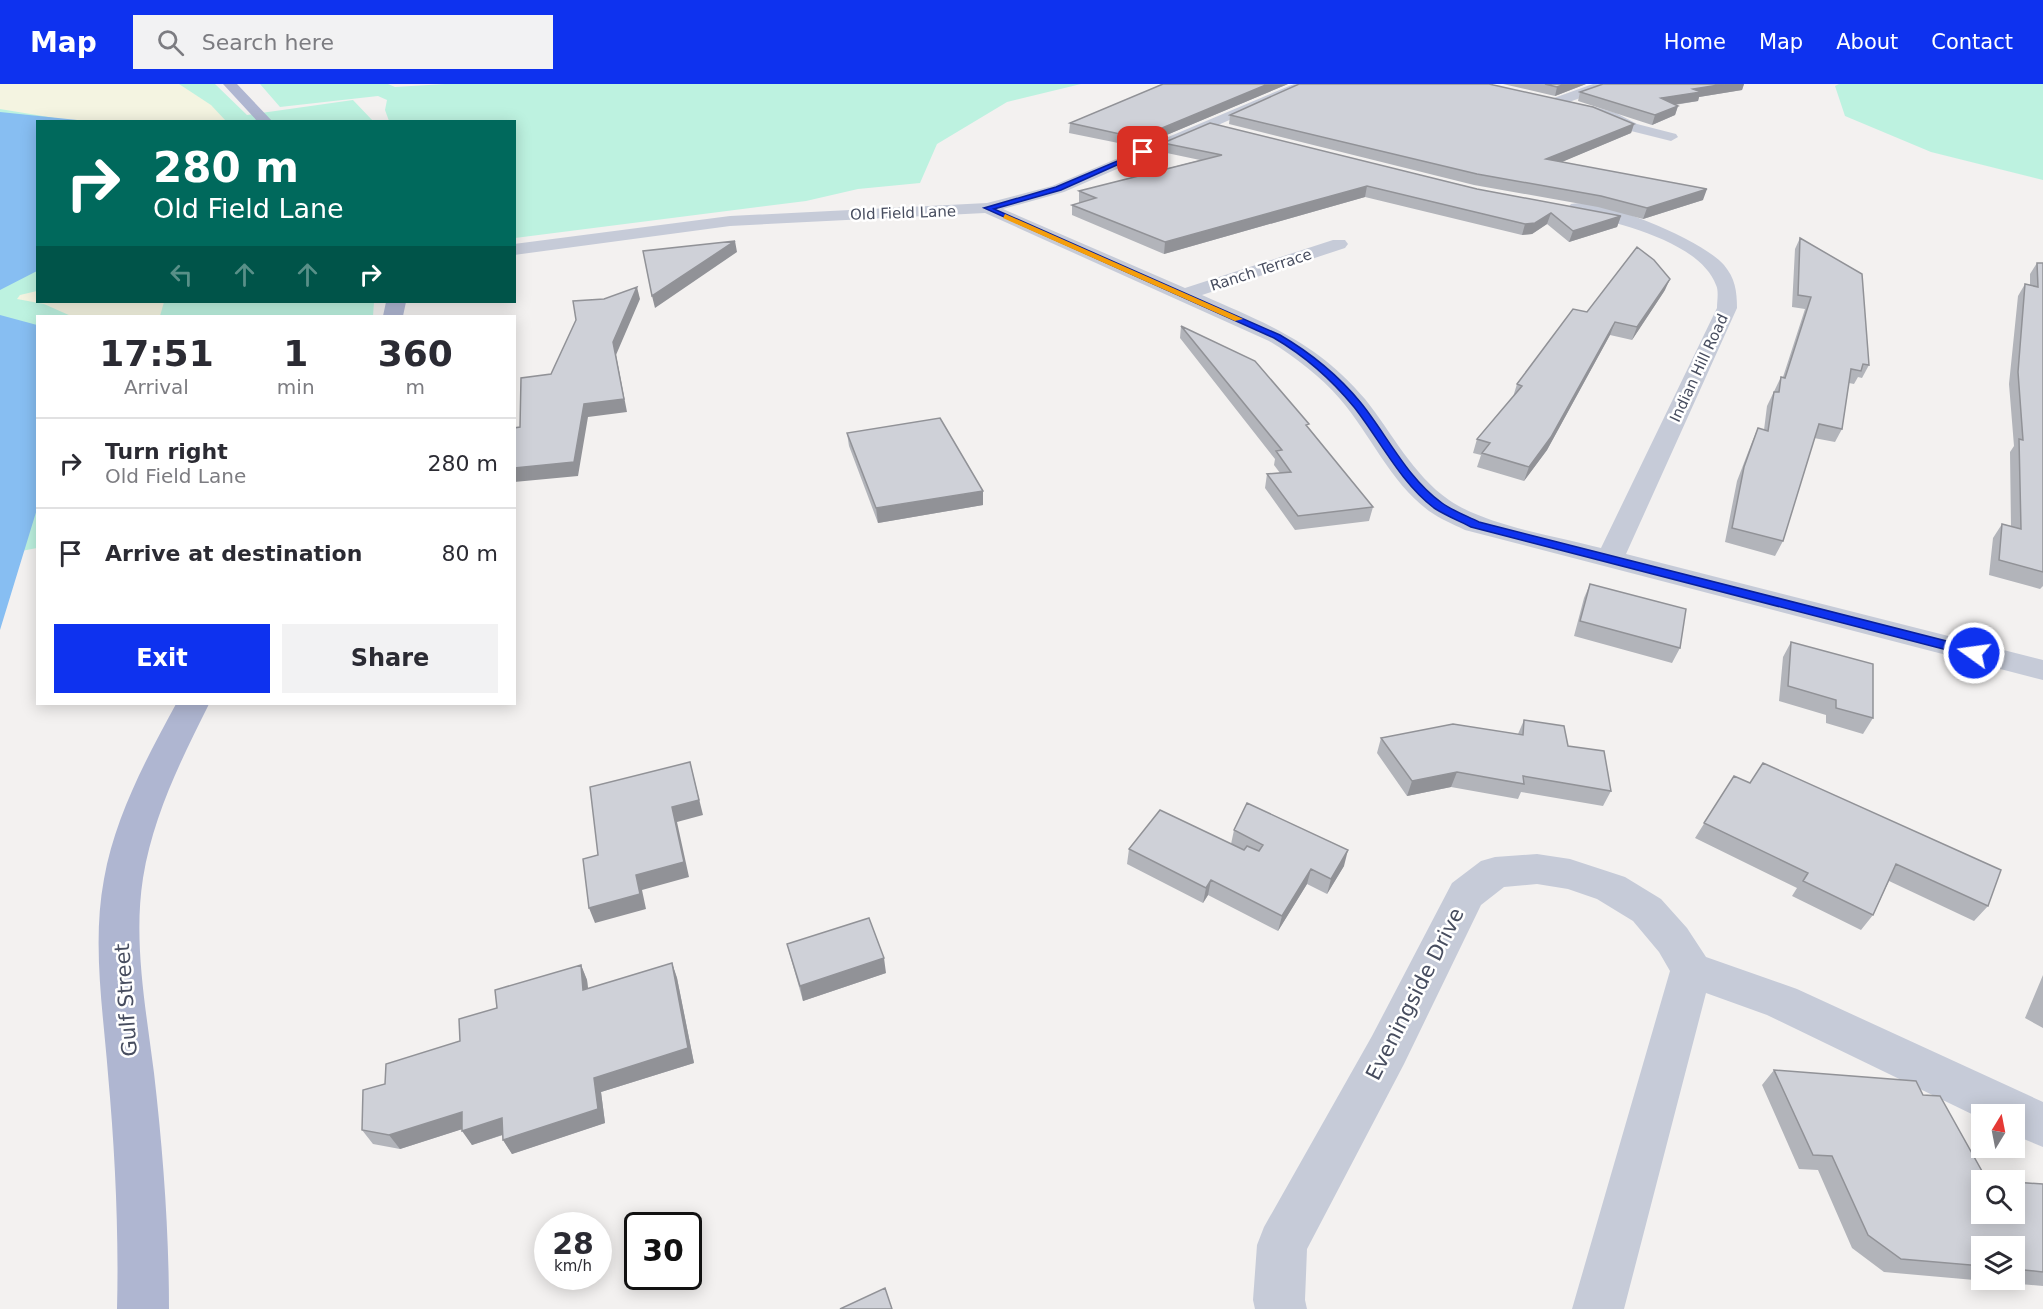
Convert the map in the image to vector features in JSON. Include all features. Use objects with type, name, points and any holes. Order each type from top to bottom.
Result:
[{"type":"main road","points":[[230,84],[264,120]]},
{"type":"main road","name":"Gulf Street","points":[[143,1309],[143,1237],[131,1074],[119,967],[123,881],[139,823],[162,766],[192,705]]},
{"type":"street","name":"Old Field Lane","points":[[516,250],[730,221],[987,208],[1058,189],[1305,84]]},
{"type":"street","points":[[1605,84],[1550,100],[1595,111],[1632,127],[1671,137]]},
{"type":"street","points":[[1206,125],[1241,134]]},
{"type":"street","name":"Indian Hill Road","points":[[1553,204],[1586,210],[1661,233],[1706,258],[1728,286],[1727,308],[1609,560]]},
{"type":"street","points":[[987,208],[1277,336],[1318,364],[1357,405],[1414,482],[1438,506],[1475,524],[2043,670]]},
{"type":"street","name":"Ranch Terrace","points":[[1183,295],[1339,244]]},
{"type":"street","name":"Eveningside Drive","points":[[1281,1309],[1279,1300],[1282,1245],[1388,1050],[1466,894],[1495,872],[1536,869],[1570,874],[1611,888],[1647,910],[1673,940],[1691,970]]},
{"type":"street","points":[[1598,1309],[1691,970],[1782,1002],[2043,1125]]},
{"type":"green space","points":[[0,84],[215,84],[247,115],[353,100],[372,120],[36,120],[36,303],[374,303],[373,315],[36,315],[36,548],[0,555]]},
{"type":"green space","points":[[260,84],[388,84],[395,87],[445,84],[1081,84],[1007,102],[937,144],[920,183],[858,189],[806,201],[516,238],[516,120],[389,120],[385,110],[387,100],[378,96],[280,107]]},
{"type":"green space","points":[[1839,84],[2043,84],[2043,180],[1931,152],[1845,116],[1835,86]]},
{"type":"sand","points":[[0,84],[179,84],[211,105],[225,120],[67,120],[0,109]]},
{"type":"sand","points":[[36,291],[36,303],[17,299],[20,295]]},
{"type":"sand","points":[[39,303],[164,303],[160,315],[69,315]]},
{"type":"water","points":[[0,112],[77,120],[36,120],[36,272],[0,290]]},
{"type":"water","points":[[0,315],[36,325],[36,512],[0,630]]},
{"type":"building","points":[[1163,84],[1268,84],[1138,138],[1070,123]]},
{"type":"building","points":[[1299,84],[1489,84],[1593,107],[1634,124],[1546,159],[1707,189],[1647,208],[1601,196],[1477,174],[1230,115]]},
{"type":"building","points":[[1545,84],[1565,84],[1557,87]]},
{"type":"building","points":[[1603,84],[1725,84],[1693,89],[1701,92],[1661,98],[1678,106],[1655,115],[1580,92]]},
{"type":"building","points":[[1210,123],[1477,189],[1621,216],[1573,231],[1551,213],[1535,223],[1525,224],[1367,186],[1165,242],[1072,205],[1096,198],[1079,191],[1222,155],[1163,143]]},
{"type":"building","points":[[1800,238],[1862,274],[1869,365],[1863,364],[1861,371],[1851,369],[1842,429],[1819,424],[1783,541],[1732,528],[1744,467],[1758,428],[1768,431],[1774,392],[1779,392],[1781,377],[1785,378],[1811,297],[1798,295]]},
{"type":"building","points":[[735,241],[652,296],[643,251]]},
{"type":"building","points":[[1637,247],[1654,260],[1670,279],[1637,327],[1615,322],[1551,437],[1529,467],[1482,453],[1490,443],[1477,439],[1522,386],[1517,384],[1573,309],[1587,312]]},
{"type":"building","points":[[2037,263],[2043,263],[2043,572],[1999,560],[2002,524],[2021,529],[2019,439],[2023,440],[2018,372],[2025,284],[2038,287]]},
{"type":"building","points":[[637,287],[613,342],[624,399],[584,404],[574,462],[516,468],[516,428],[520,427],[521,378],[551,374],[576,320],[573,301],[604,299]]},
{"type":"building","points":[[1181,326],[1255,361],[1309,424],[1306,425],[1373,507],[1298,516],[1267,474],[1291,472],[1276,451],[1282,450]]},
{"type":"building","points":[[940,418],[983,491],[876,508],[847,433]]},
{"type":"building","points":[[1590,584],[1686,609],[1680,648],[1580,621]]},
{"type":"building","points":[[1791,642],[1873,664],[1873,718],[1836,708],[1836,700],[1788,686]]},
{"type":"building","points":[[1524,720],[1564,726],[1568,746],[1604,751],[1611,791],[1523,776],[1524,784],[1457,772],[1412,781],[1381,738],[1453,724],[1523,735]]},
{"type":"building","points":[[690,762],[699,800],[672,807],[684,862],[636,875],[640,894],[589,908],[583,859],[598,855],[590,787]]},
{"type":"building","points":[[1763,763],[2001,870],[1988,906],[1896,864],[1873,915],[1803,881],[1808,873],[1704,823],[1734,776],[1750,783]]},
{"type":"building","points":[[1247,803],[1348,850],[1331,879],[1311,869],[1282,916],[1211,880],[1206,888],[1129,849],[1160,810],[1244,850],[1247,846],[1259,851],[1263,845],[1234,830]]},
{"type":"building","points":[[869,918],[884,958],[800,986],[787,944]]},
{"type":"building","points":[[672,963],[688,1048],[594,1078],[598,1109],[503,1140],[502,1118],[462,1131],[462,1112],[389,1135],[362,1130],[363,1090],[385,1084],[386,1064],[460,1041],[459,1019],[497,1008],[495,990],[581,965],[583,990]]},
{"type":"building","points":[[1774,1070],[1916,1081],[1923,1095],[1940,1096],[1971,1151],[1971,1158],[1975,1158],[1981,1170],[1971,1170],[1971,1224],[2025,1224],[2025,1183],[2043,1184],[2043,1272],[2025,1270],[2025,1236],[1971,1236],[1971,1265],[1901,1259],[1868,1235],[1832,1156],[1813,1155]]},
{"type":"building","points":[[885,1288],[892,1309],[840,1309]]},
{"type":"slow traffic","points":[[1005,216],[1238,319]]},
{"type":"route","points":[[1143,152],[1058,189],[1025,200],[987,208],[1277,336],[1297,348],[1331,375],[1357,405],[1414,482],[1438,506],[1475,524],[1974,653]]}]
